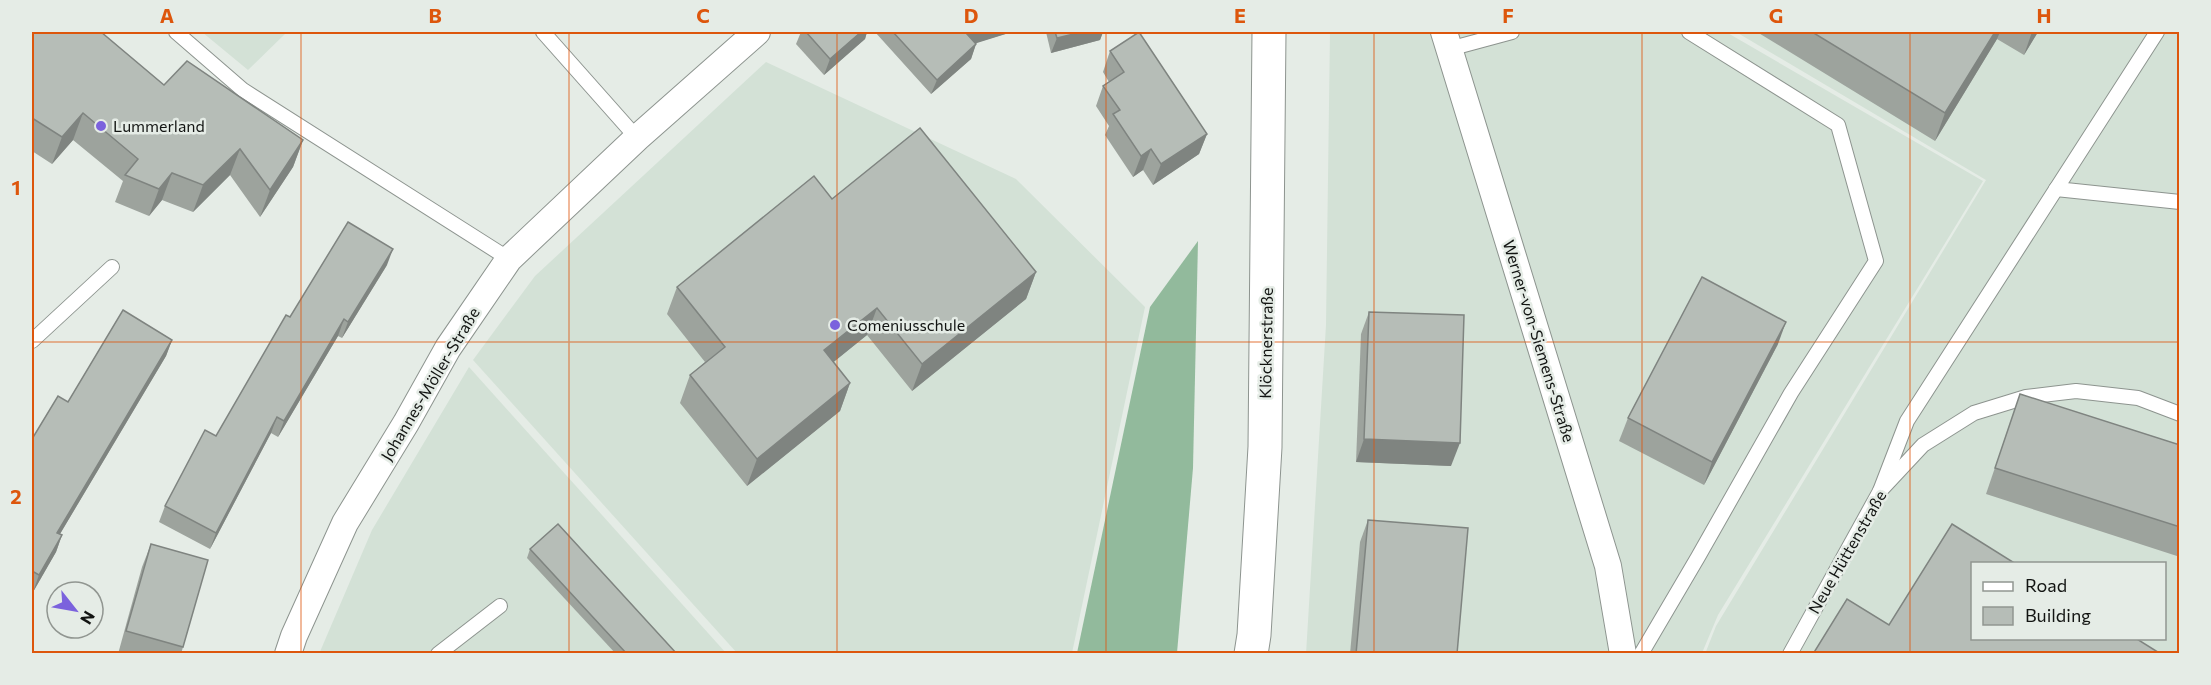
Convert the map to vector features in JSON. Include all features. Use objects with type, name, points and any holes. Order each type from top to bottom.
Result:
[{"type":"main road","name":"Klöcknerstraße","points":[[1251,654],[1265,447],[1269,32]]},
{"type":"street","name":"Johannes-Möller-Straße","points":[[288,654],[345,523],[406,423],[448,348],[509,259],[637,138],[757,32]]},
{"type":"street","name":"Werner-von-Siemens-Straße","points":[[1447,40],[1608,566],[1623,654]]},
{"type":"lane","points":[[176,32],[243,90],[509,259]]},
{"type":"lane","points":[[543,32],[637,138]]},
{"type":"lane","points":[[1447,40],[1512,32]]},
{"type":"lane","points":[[1641,654],[1791,393],[1875,261],[1838,125],[1689,32]]},
{"type":"lane","points":[[1880,491],[1907,421],[2157,32]]},
{"type":"lane","points":[[2056,189],[2180,202]]},
{"type":"lane","points":[[32,341],[112,267]]},
{"type":"lane","name":"Neue Hüttenstraße","points":[[1790,654],[1880,491],[1923,445],[1974,413],[2026,397],[2076,391],[2138,398],[2180,414]]},
{"type":"lane","points":[[438,654],[501,606]]},
{"type":"shaded area","points":[[202,32],[287,32],[248,70]]},
{"type":"shaded area","points":[[1330,32],[1726,32],[1983,181],[1718,615],[1702,653],[1306,654],[1326,325]]},
{"type":"shaded area","points":[[1736,32],[2179,32],[2179,653],[1705,654],[1716,626],[1986,180]]},
{"type":"shaded area","points":[[766,62],[1016,179],[1145,307],[1072,653],[737,653],[473,360],[535,276]]},
{"type":"shaded area","points":[[469,367],[726,653],[319,654],[372,530]]},
{"type":"green space","points":[[1198,241],[1193,468],[1177,653],[1077,653],[1150,307]]},
{"type":"building","points":[[32,32],[101,32],[164,85],[187,61],[303,140],[270,190],[240,149],[203,185],[172,173],[159,189],[125,175],[138,159],[83,113],[62,137],[32,118]]},
{"type":"building","points":[[806,32],[861,32],[830,59]]},
{"type":"building","points":[[893,32],[971,32],[966,33],[976,44],[937,80]]},
{"type":"building","points":[[1055,32],[1082,32],[1057,38]]},
{"type":"building","points":[[1139,32],[1207,134],[1161,164],[1151,149],[1141,156],[1113,114],[1120,110],[1103,86],[1124,72],[1110,51]]},
{"type":"building","points":[[1812,32],[1995,32],[1945,113]]},
{"type":"building","name":"Comeniusschule","points":[[920,128],[1036,272],[922,364],[877,308],[824,350],[850,383],[757,459],[690,375],[725,347],[677,287],[814,176],[832,199]]},
{"type":"building","points":[[348,222],[393,249],[348,322],[344,319],[284,421],[277,417],[216,533],[165,506],[205,430],[216,436],[286,315],[290,317]]},
{"type":"building","points":[[1702,277],[1786,322],[1712,462],[1628,418]]},
{"type":"building","points":[[123,310],[172,340],[57,533],[62,535],[39,575],[32,571],[32,439],[58,396],[68,402]]},
{"type":"building","points":[[1369,312],[1464,315],[1460,443],[1364,439]]},
{"type":"building","points":[[2020,394],[2180,445],[2180,527],[1995,468]]},
{"type":"building","points":[[1368,520],[1468,528],[1457,654],[1356,654]]},
{"type":"building","points":[[558,524],[677,654],[627,654],[530,549]]},
{"type":"building","points":[[1952,524],[2013,562],[1971,562],[1971,640],[2139,640],[2161,654],[1813,654],[1847,599],[1889,625]]},
{"type":"building","points":[[151,544],[208,560],[183,647],[126,631]]},
{"type":"place","name":"Lummerland","points":[[101,126]]},
{"type":"place","name":"Comeniusschule","points":[[835,325]]}]
